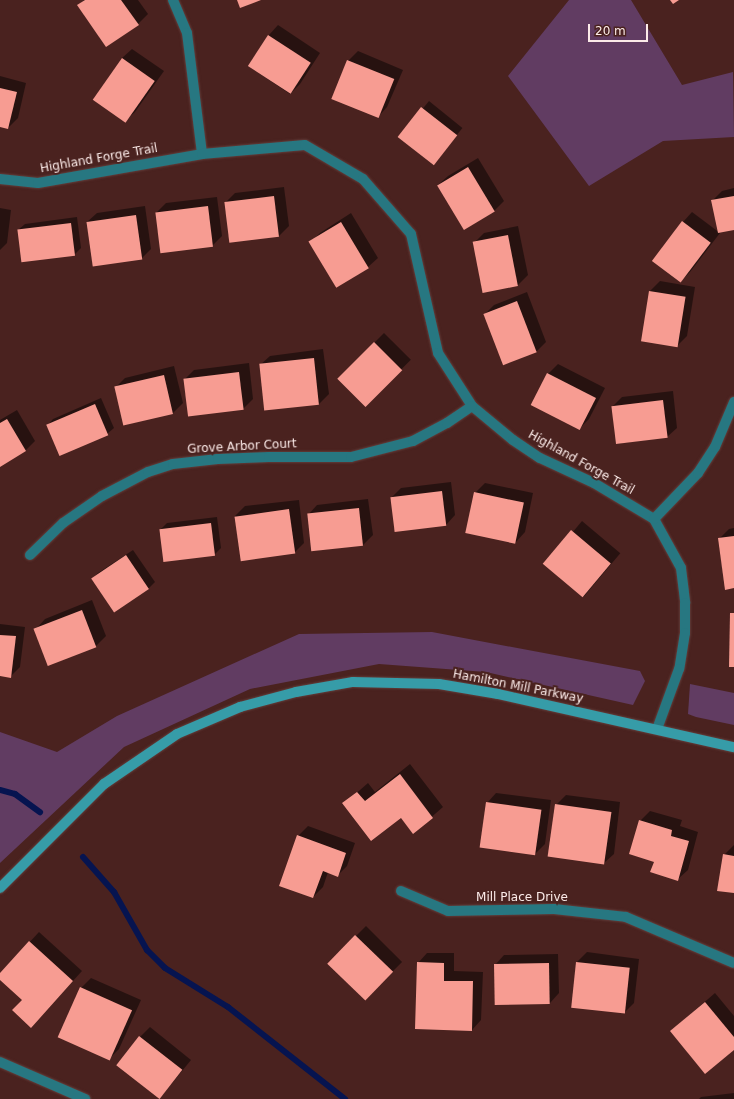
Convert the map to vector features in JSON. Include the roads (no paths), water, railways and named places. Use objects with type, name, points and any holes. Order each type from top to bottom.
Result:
[{"type":"street","points":[[173,0],[187,33],[202,154]]},
{"type":"street","name":"Highland Forge Trail","points":[[0,179],[38,183],[202,154],[305,145],[363,180],[412,234],[438,353],[472,406],[513,440],[540,458],[594,483],[654,519]]},
{"type":"street","points":[[657,729],[679,669],[686,633],[685,603],[681,568],[654,519],[698,473],[715,447],[734,402]]},
{"type":"street","name":"Grove Arbor Court","points":[[30,555],[64,523],[102,496],[148,472],[174,464],[218,459],[269,457],[350,457],[413,441],[447,423],[472,406]]},
{"type":"street","name":"Hamilton Mill Parkway","points":[[0,888],[104,784],[177,734],[240,707],[296,692],[353,682],[439,684],[498,694],[734,747]]},
{"type":"street","name":"Mill Place Drive","points":[[400,891],[448,911],[554,909],[626,917],[734,963]]},
{"type":"street","points":[[0,1062],[85,1099]]},
{"type":"waterway","points":[[0,790],[15,794],[40,812]]},
{"type":"waterway","points":[[83,857],[114,892],[147,950],[165,968],[228,1007],[345,1099]]}]
